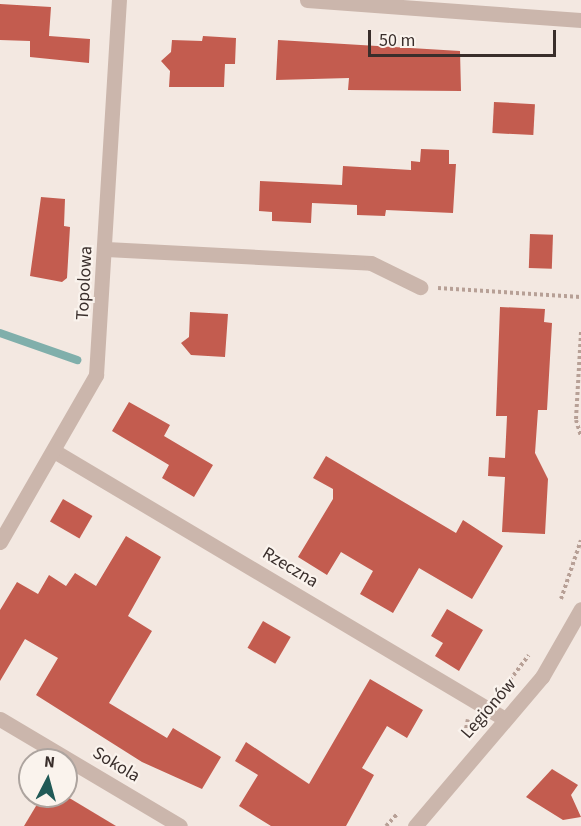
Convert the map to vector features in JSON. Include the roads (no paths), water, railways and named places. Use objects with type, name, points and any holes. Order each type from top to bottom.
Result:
[{"type":"street","name":"Topolowa","points":[[0,542],[96,375],[106,249],[119,0]]},
{"type":"street","points":[[307,0],[581,20]]},
{"type":"street","points":[[106,249],[371,263],[420,287]]},
{"type":"street","name":"Rzeczna","points":[[54,451],[505,719]]},
{"type":"street","name":"Legionów","points":[[415,826],[542,677],[581,609]]},
{"type":"street","name":"Sokola","points":[[0,719],[180,826]]},
{"type":"waterway","points":[[0,333],[77,360]]}]
